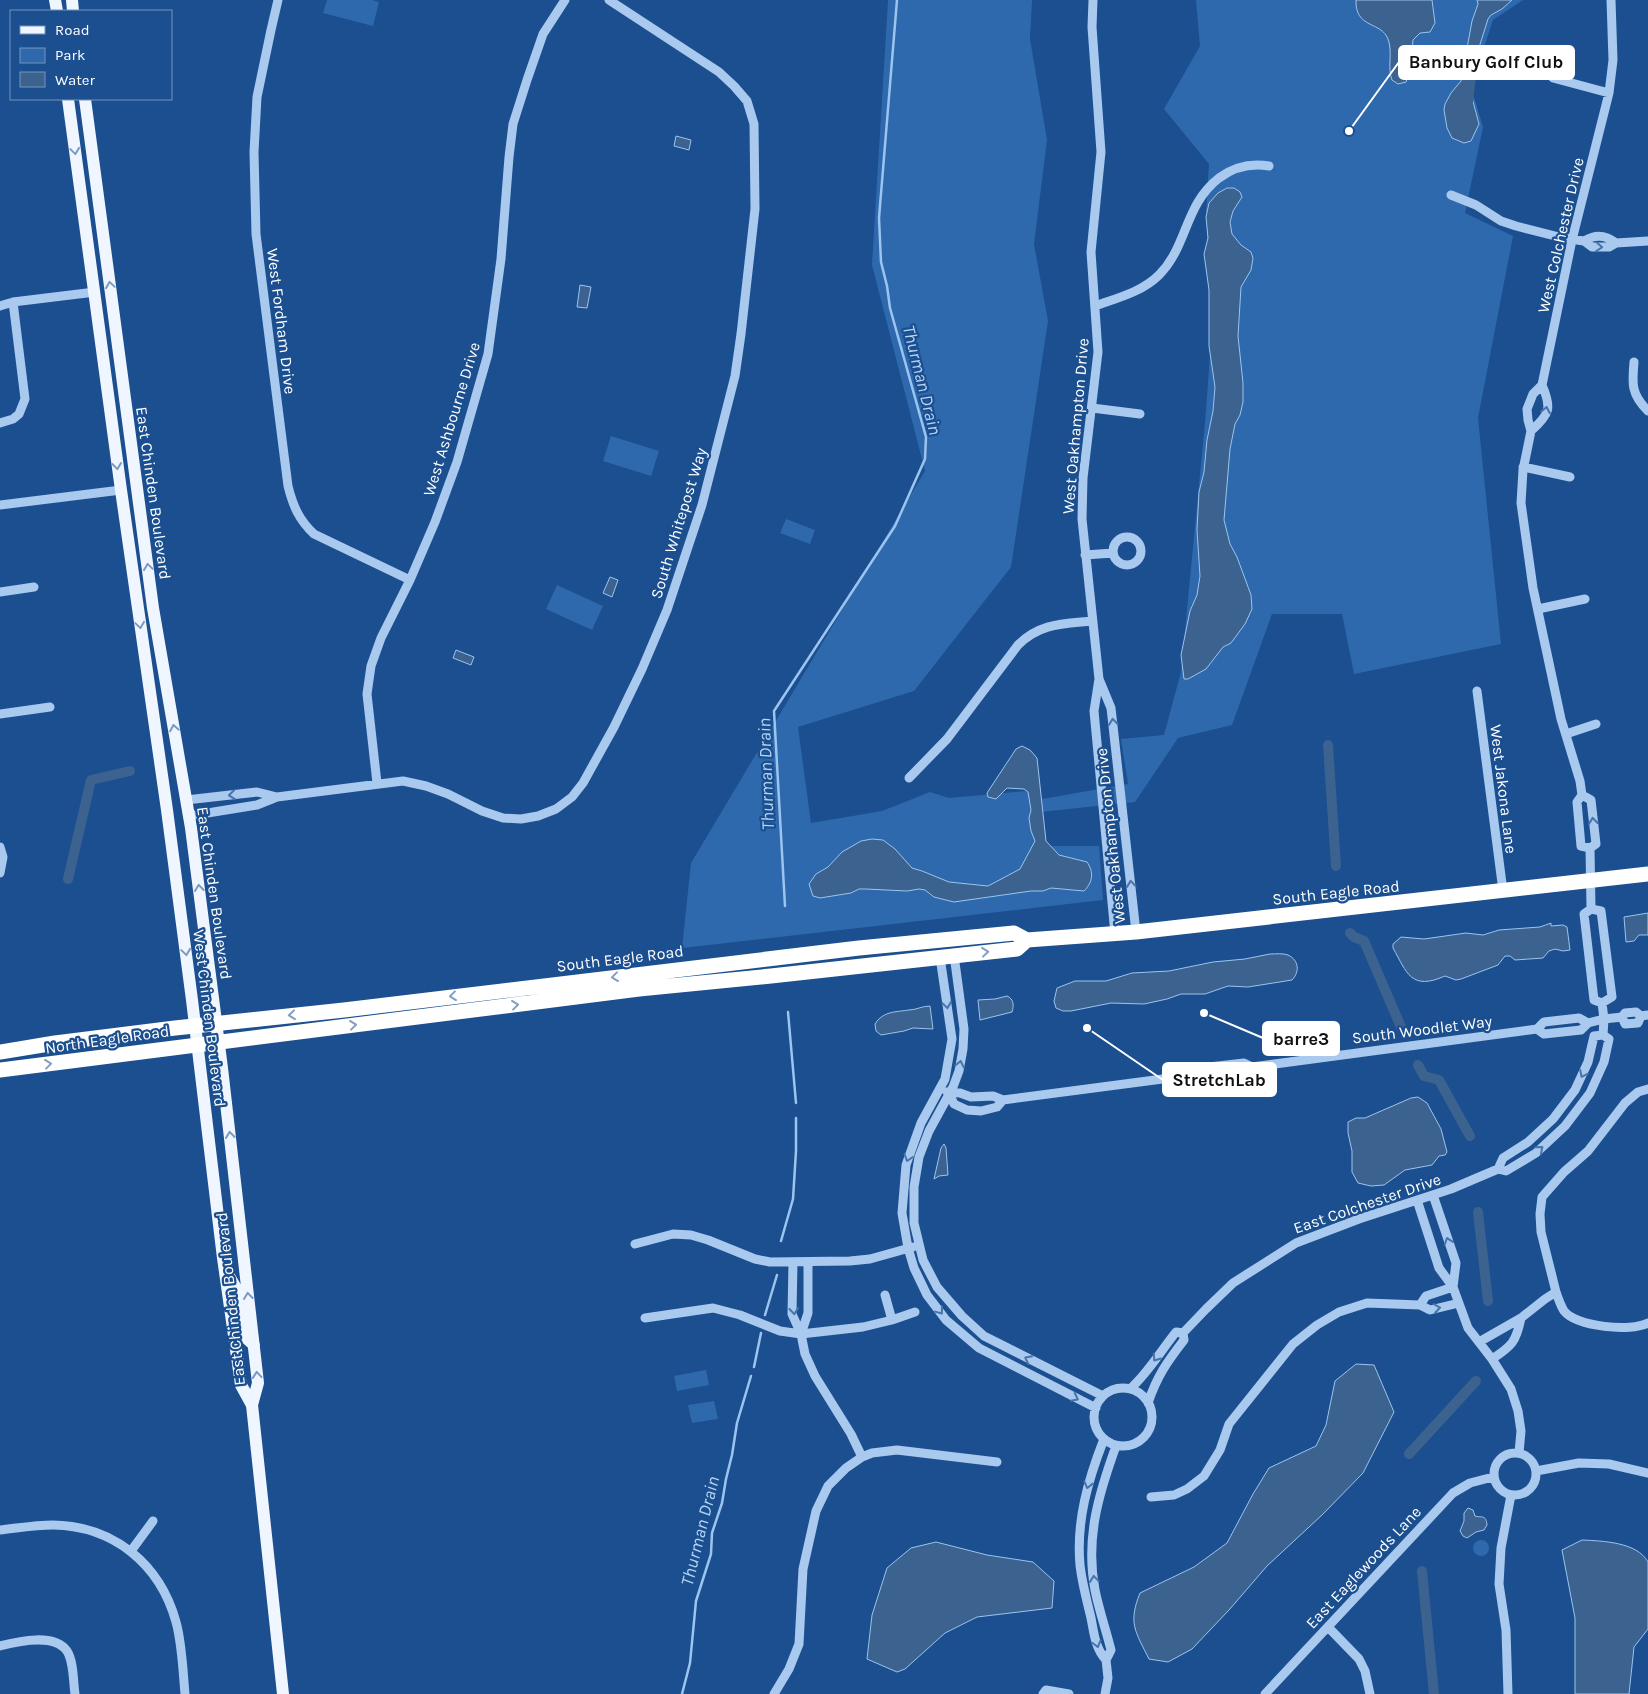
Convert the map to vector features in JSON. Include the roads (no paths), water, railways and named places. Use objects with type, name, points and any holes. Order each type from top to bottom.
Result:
[{"type":"highway","name":"South Eagle Road","points":[[216,1024],[791,956],[962,938],[1014,933],[1027,940],[1115,934],[1648,874]]},
{"type":"highway","points":[[806,972],[812,964],[817,962],[950,946],[958,944],[962,938]]},
{"type":"highway","name":"South Eagle Road","points":[[218,1042],[629,990],[1018,949],[1027,940]]},
{"type":"highway","points":[[629,990],[635,985],[657,981],[776,968],[783,966],[791,956]]},
{"type":"highway","name":"North Eagle Road","points":[[0,1052],[55,1043],[216,1024]]},
{"type":"highway","name":"North Eagle Road","points":[[0,1070],[218,1042]]},
{"type":"main road","name":"East Chinden Boulevard","points":[[68,100],[159,753]]},
{"type":"main road","name":"East Chinden Boulevard","points":[[85,100],[153,608],[189,816],[216,1024],[258,1383],[252,1405],[283,1694]]},
{"type":"main road","points":[[95,292],[106,312],[124,441],[136,473]]},
{"type":"main road","name":"West Chinden Boulevard","points":[[159,753],[196,1026],[225,1270],[241,1385],[252,1405]]},
{"type":"main road","points":[[225,1270],[237,1290],[243,1335],[254,1345]]},
{"type":"street","name":"West Fordham Drive","points":[[278,0],[257,97],[254,152],[256,234],[292,505],[304,524],[314,534],[410,580]]},
{"type":"street","name":"West Ashbourne Drive","points":[[378,783],[368,716],[367,694],[371,666],[381,638],[410,580],[435,522],[457,462],[488,354],[501,260],[513,124],[543,34],[565,0]]},
{"type":"street","name":"South Whitepost Way","points":[[189,816],[257,805],[278,797],[403,781],[426,786],[448,794],[482,811],[503,818],[521,819],[538,816],[556,809],[572,797],[588,775],[614,727],[642,669],[667,610],[702,505],[735,376],[755,209],[754,124],[746,102],[734,86],[719,72],[609,0]]},
{"type":"street","name":"West Oakhampton Drive","points":[[1093,0],[1093,36],[1102,152],[1091,252],[1091,275],[1098,352],[1081,495],[1085,556],[1099,679],[1111,708],[1136,932]]},
{"type":"street","name":"West Colchester Drive","points":[[1582,795],[1591,800],[1596,844],[1590,848],[1581,846],[1577,802],[1582,795],[1580,782],[1566,734],[1538,609],[1521,503],[1521,487],[1523,467],[1532,430],[1528,420],[1528,402],[1532,394],[1542,385],[1572,240],[1609,93],[1613,60],[1611,0]]},
{"type":"street","points":[[1553,78],[1609,93]]},
{"type":"street","points":[[1095,306],[1137,291],[1159,276],[1175,254],[1196,204],[1212,184],[1234,169],[1246,165],[1269,166]]},
{"type":"street","points":[[1451,195],[1476,205],[1501,221],[1572,240],[1584,240],[1592,236],[1609,238],[1616,243],[1648,241]]},
{"type":"street","points":[[0,306],[13,302],[95,292]]},
{"type":"street","points":[[0,423],[13,419],[19,414],[25,399],[13,302]]},
{"type":"street","points":[[1634,362],[1632,386],[1640,403],[1648,411]]},
{"type":"street","name":"West Colchester Drive","points":[[1532,430],[1544,420],[1548,411],[1548,398],[1542,385]]},
{"type":"street","points":[[1092,408],[1140,414]]},
{"type":"street","points":[[1523,467],[1570,477]]},
{"type":"street","points":[[0,505],[121,490]]},
{"type":"street","points":[[1085,556],[1113,553]]},
{"type":"street","points":[[0,592],[34,587]]},
{"type":"street","points":[[1538,609],[1585,599]]},
{"type":"street","points":[[909,778],[947,739],[1026,637],[1046,626],[1092,621]]},
{"type":"street","name":"West Oakhampton Drive","points":[[1099,679],[1094,711],[1115,934]]},
{"type":"street","name":"West Jakona Lane","points":[[1476,691],[1502,891]]},
{"type":"street","points":[[0,714],[50,708]]},
{"type":"street","points":[[1566,734],[1596,724]]},
{"type":"street","name":"South Whitepost Way","points":[[186,800],[257,792],[278,797]]},
{"type":"street","points":[[0,847],[3,858],[0,873]]},
{"type":"street","name":"West Colchester Drive","points":[[1590,848],[1591,881]]},
{"type":"street","name":"East Colchester Drive","points":[[1591,881],[1591,909],[1584,914],[1594,1000],[1602,1003],[1603,1035]]},
{"type":"street","points":[[1591,909],[1601,911],[1612,997],[1602,1003]]},
{"type":"street","points":[[947,956],[952,1039],[945,1079],[921,1123],[906,1165],[902,1213],[908,1248],[914,1268],[927,1295],[946,1320],[979,1348],[1096,1408]]},
{"type":"street","points":[[947,956],[964,1029],[963,1049],[959,1071],[929,1131],[919,1157],[914,1187],[914,1224],[923,1260],[937,1286],[962,1316],[984,1336],[1103,1396]]},
{"type":"street","name":"South Woodlet Way","points":[[940,1088],[949,1093],[960,1093],[971,1097],[993,1096],[1003,1100],[1193,1076],[1200,1068],[1244,1063],[1252,1068],[1537,1029],[1544,1022],[1579,1018],[1588,1023],[1622,1017],[1625,1013],[1636,1012],[1645,1016]]},
{"type":"street","name":"East Colchester Drive","points":[[1148,1403],[1154,1382],[1165,1364],[1184,1340],[1184,1333],[1233,1283],[1296,1243],[1359,1219],[1451,1189],[1498,1169],[1503,1158],[1528,1142],[1553,1119],[1575,1090],[1588,1062],[1594,1036],[1603,1035],[1609,1039],[1604,1062],[1590,1093],[1565,1126],[1536,1153],[1506,1172],[1498,1169]]},
{"type":"street","points":[[1646,1324],[1606,1327],[1579,1320],[1565,1311],[1556,1292],[1541,1232],[1540,1214],[1542,1197],[1564,1172],[1588,1151],[1625,1103],[1638,1092],[1648,1089]]},
{"type":"street","name":"South Woodlet Way","points":[[949,1093],[954,1104],[967,1110],[981,1111],[997,1108],[1003,1100]]},
{"type":"street","points":[[1433,1195],[1456,1263],[1453,1287]]},
{"type":"street","points":[[1416,1200],[1440,1268],[1453,1287],[1468,1328],[1511,1389],[1518,1411],[1521,1431],[1519,1453]]},
{"type":"street","points":[[635,1244],[674,1234],[708,1240],[755,1259],[770,1262],[808,1262],[870,1259],[920,1244]]},
{"type":"street","points":[[793,1262],[792,1314],[801,1334],[805,1354],[815,1376],[851,1434],[862,1458]]},
{"type":"street","points":[[801,1334],[808,1313],[808,1262]]},
{"type":"street","points":[[1420,1305],[1426,1296],[1453,1287]]},
{"type":"street","points":[[1479,1342],[1520,1318],[1556,1292]]},
{"type":"street","points":[[885,1296],[892,1320]]},
{"type":"street","points":[[1151,1497],[1174,1495],[1187,1489],[1204,1476],[1220,1450],[1229,1424],[1293,1344],[1317,1325],[1339,1312],[1367,1303],[1420,1305],[1430,1310],[1459,1303]]},
{"type":"street","points":[[645,1318],[713,1308],[740,1316],[780,1332],[801,1334],[863,1327],[915,1312]]},
{"type":"street","points":[[1492,1360],[1509,1348],[1518,1334],[1520,1318]]},
{"type":"street","name":"East Colchester Drive","points":[[1130,1389],[1144,1376],[1176,1332],[1184,1333]]},
{"type":"street","points":[[1130,1389],[1139,1393],[1148,1403],[1152,1416],[1151,1425],[1141,1440],[1134,1444],[1116,1446],[1104,1439],[1098,1432],[1095,1425],[1096,1408],[1103,1396],[1111,1391],[1130,1389]]},
{"type":"street","points":[[1104,1439],[1088,1480],[1082,1508],[1080,1566],[1099,1652],[1106,1660]]},
{"type":"street","points":[[1106,1694],[1108,1678],[1106,1660],[1111,1650],[1095,1590],[1092,1564],[1093,1538],[1096,1510],[1102,1485],[1116,1446]]},
{"type":"street","points":[[774,1694],[789,1669],[798,1644],[803,1570],[816,1511],[828,1486],[846,1468],[872,1453],[897,1450],[997,1462]]},
{"type":"street","points":[[1512,1453],[1519,1453],[1530,1459],[1536,1470],[1534,1484],[1524,1494],[1511,1495],[1499,1489],[1493,1477],[1496,1464],[1500,1458],[1512,1453]]},
{"type":"street","points":[[1536,1470],[1579,1463],[1609,1464],[1648,1473]]},
{"type":"street","name":"East Eaglewoods Lane","points":[[1266,1694],[1453,1493],[1470,1483],[1493,1477]]},
{"type":"street","points":[[1508,1694],[1506,1630],[1499,1584],[1502,1548],[1511,1495]]},
{"type":"street","points":[[130,1551],[153,1520]]},
{"type":"street","points":[[0,1530],[51,1525],[76,1526],[110,1538],[130,1551],[154,1576],[170,1604],[177,1624],[185,1694]]},
{"type":"street","points":[[1328,1627],[1359,1659],[1365,1671],[1370,1694]]},
{"type":"street","points":[[2,1646],[45,1639],[57,1642],[67,1652],[75,1694]]},
{"type":"street","points":[[1043,1694],[1046,1690],[1069,1694]]},
{"type":"water","points":[[1356,0],[1432,0],[1435,23],[1430,32],[1420,33],[1413,40],[1410,71],[1406,82],[1398,84],[1392,80],[1388,39],[1385,33],[1360,16]]},
{"type":"water","points":[[1477,0],[1512,0],[1488,19],[1471,73],[1470,90],[1479,124],[1471,141],[1464,143],[1452,138],[1447,128],[1444,110],[1451,93],[1461,81],[1472,21],[1478,4]]},
{"type":"water","points":[[676,136],[691,140],[689,150],[674,146]]},
{"type":"water","points":[[1227,188],[1234,188],[1240,192],[1242,197],[1233,211],[1230,222],[1232,234],[1241,245],[1251,252],[1253,258],[1251,270],[1241,287],[1238,336],[1243,402],[1240,415],[1235,424],[1230,449],[1224,520],[1230,544],[1237,557],[1251,595],[1252,609],[1245,624],[1231,643],[1223,647],[1206,669],[1188,679],[1184,679],[1181,655],[1190,611],[1197,595],[1200,576],[1197,530],[1199,492],[1204,472],[1215,387],[1209,346],[1209,290],[1204,254],[1208,238],[1206,217],[1209,203],[1218,193]]},
{"type":"water","points":[[580,285],[591,287],[587,308],[577,307]]},
{"type":"water","points":[[610,577],[618,580],[612,597],[603,593]]},
{"type":"water","points":[[456,650],[474,657],[471,665],[453,658]]},
{"type":"water","points":[[1022,746],[1030,750],[1037,758],[1046,841],[1059,855],[1087,862],[1091,869],[1092,877],[1084,891],[1051,888],[1043,891],[954,902],[934,897],[925,890],[919,889],[907,891],[859,889],[851,893],[820,898],[813,896],[809,884],[816,874],[828,867],[842,852],[861,841],[872,839],[883,840],[895,849],[912,868],[949,882],[988,886],[1020,869],[1035,841],[1029,818],[1031,810],[1028,792],[1024,789],[1007,788],[996,799],[988,797],[987,793],[1016,749]]},
{"type":"water","points":[[1648,913],[1648,935],[1639,935],[1634,941],[1626,942],[1624,917]]},
{"type":"water","points":[[1551,923],[1551,926],[1563,925],[1567,927],[1570,950],[1555,949],[1549,951],[1543,958],[1515,960],[1510,956],[1505,956],[1498,965],[1456,980],[1445,976],[1424,981],[1411,977],[1393,948],[1393,944],[1401,937],[1424,939],[1466,933],[1483,935],[1499,930],[1540,927]]},
{"type":"water","points":[[1270,954],[1286,954],[1292,957],[1296,963],[1297,970],[1292,980],[1248,987],[1228,986],[1205,994],[1181,994],[1144,1004],[1111,1003],[1071,1011],[1063,1011],[1056,1008],[1054,1001],[1057,988],[1075,981],[1106,981],[1132,973],[1169,971],[1213,962]]},
{"type":"water","points":[[1007,996],[1013,1003],[1012,1012],[980,1020],[978,1000]]},
{"type":"water","points":[[930,1006],[933,1029],[913,1028],[881,1035],[876,1031],[875,1024],[886,1014]]},
{"type":"water","points":[[1418,1097],[1427,1103],[1441,1129],[1447,1152],[1445,1155],[1439,1156],[1432,1165],[1405,1170],[1384,1185],[1371,1186],[1358,1183],[1352,1172],[1352,1151],[1348,1133],[1348,1122],[1356,1118],[1365,1118],[1411,1098]]},
{"type":"water","points":[[944,1144],[948,1175],[939,1176],[934,1179],[941,1148]]},
{"type":"water","points":[[1356,1364],[1374,1365],[1394,1412],[1363,1473],[1322,1515],[1267,1566],[1192,1649],[1168,1662],[1149,1659],[1137,1634],[1134,1620],[1136,1603],[1140,1593],[1194,1567],[1227,1543],[1269,1468],[1316,1446],[1326,1425],[1335,1381]]},
{"type":"water","points":[[1468,1508],[1473,1510],[1475,1516],[1483,1517],[1487,1525],[1484,1530],[1476,1532],[1467,1538],[1460,1531],[1464,1521],[1464,1513]]},
{"type":"water","points":[[1582,1540],[1609,1542],[1628,1547],[1643,1555],[1648,1562],[1648,1629],[1634,1647],[1629,1694],[1575,1694],[1575,1618],[1562,1550]]},
{"type":"water","points":[[936,1542],[987,1555],[1033,1562],[1054,1581],[1052,1608],[977,1617],[945,1633],[905,1669],[897,1672],[867,1659],[872,1615],[887,1568],[911,1548]]},
{"type":"waterway","name":"Thurman Drain","points":[[785,906],[774,711],[895,526],[925,459],[926,437],[890,308],[881,262],[879,218],[897,0]]},
{"type":"waterway","points":[[1468,103],[1473,57]]},
{"type":"waterway","points":[[1328,745],[1336,866]]},
{"type":"waterway","points":[[68,879],[91,780],[130,771]]},
{"type":"waterway","points":[[1350,933],[1364,941],[1401,1027]]},
{"type":"waterway","name":"Thurman Drain","points":[[788,1012],[796,1103]]},
{"type":"waterway","points":[[1418,1065],[1424,1076],[1439,1080],[1470,1136]]},
{"type":"waterway","name":"Thurman Drain","points":[[781,1241],[793,1199],[796,1118]]},
{"type":"waterway","points":[[1478,1212],[1488,1301]]},
{"type":"waterway","name":"Thurman Drain","points":[[765,1315],[777,1275]]},
{"type":"waterway","name":"Thurman Drain","points":[[754,1367],[761,1333]]},
{"type":"waterway","name":"Thurman Drain","points":[[682,1694],[690,1663],[696,1601],[711,1554],[712,1533],[722,1503],[737,1423],[751,1376]]},
{"type":"waterway","points":[[1409,1454],[1476,1381]]},
{"type":"waterway","points":[[1422,1571],[1434,1694]]},
{"type":"place","name":"Banbury Golf Club","points":[[1349,131]]},
{"type":"place","name":"barre3","points":[[1204,1013]]},
{"type":"place","name":"StretchLab","points":[[1087,1028]]}]
